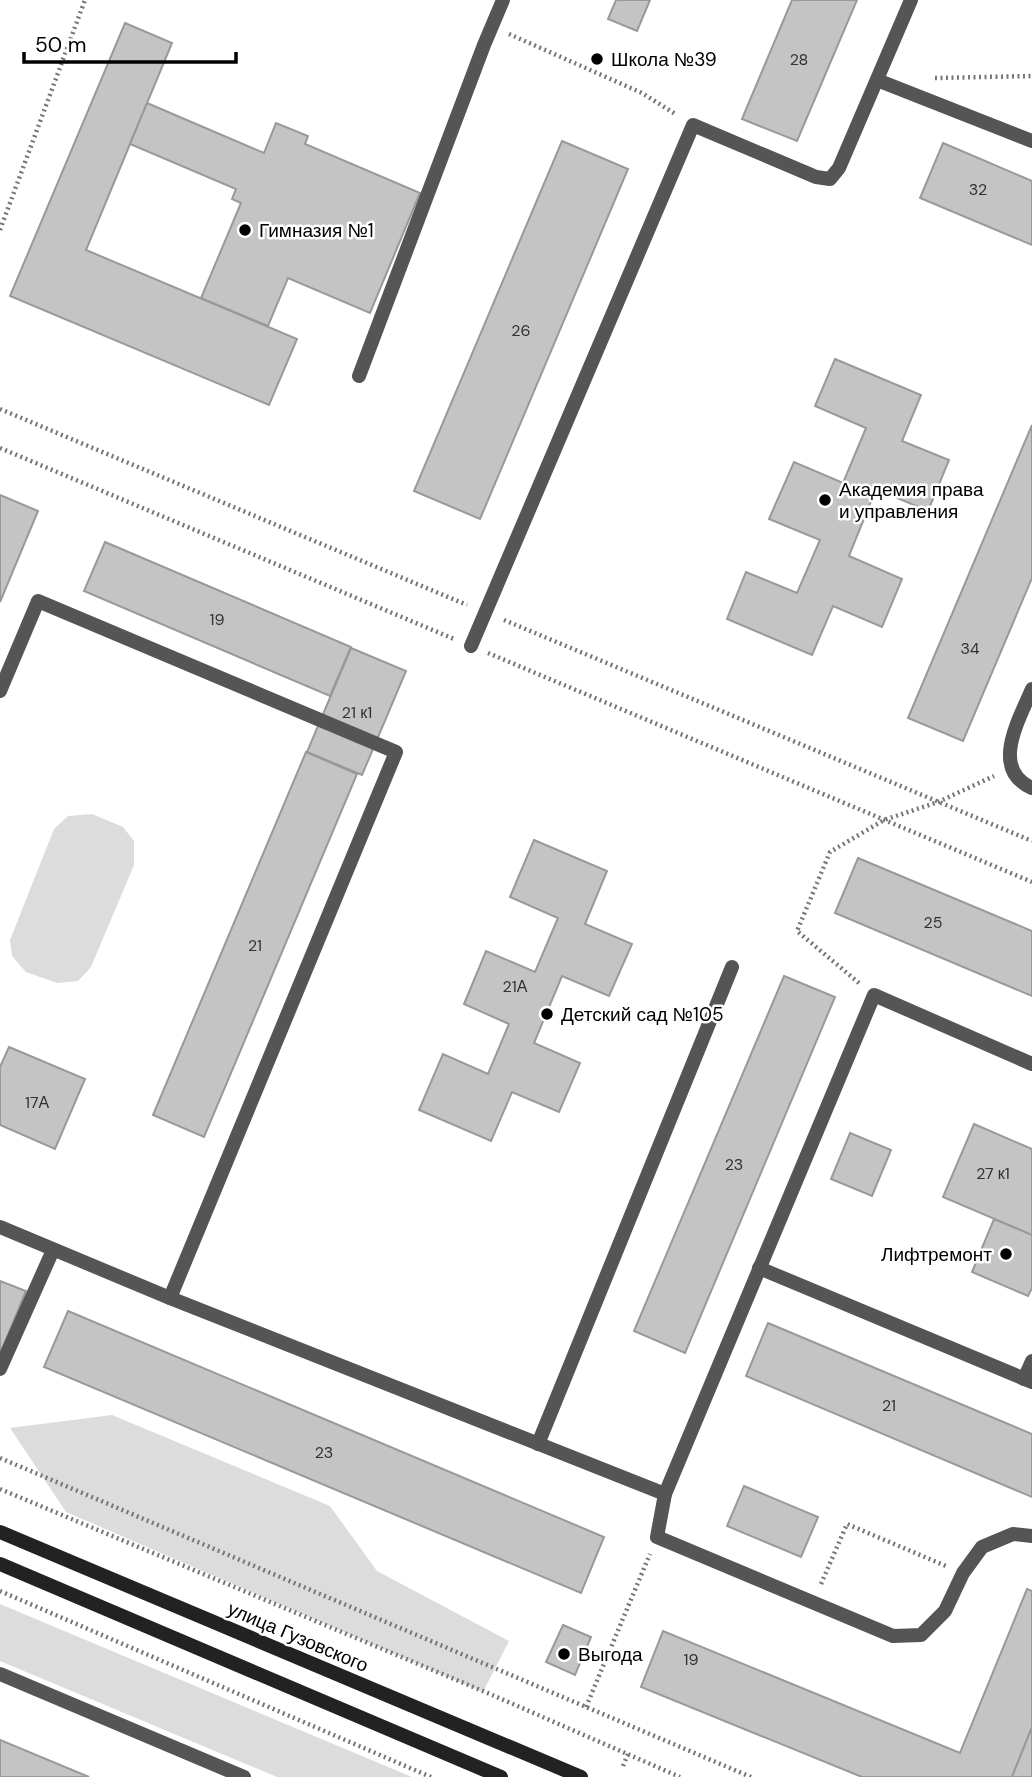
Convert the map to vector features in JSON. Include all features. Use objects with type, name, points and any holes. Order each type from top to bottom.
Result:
[{"type":"main road","name":"улица Гузовского","points":[[0,1532],[581,1777]]},
{"type":"main road","points":[[0,1564],[501,1777]]},
{"type":"lane","points":[[471,646],[692,125],[816,177],[830,179],[839,168],[911,0]]},
{"type":"lane","points":[[359,376],[492,26],[498,2]]},
{"type":"lane","points":[[877,80],[1032,141]]},
{"type":"lane","points":[[0,691],[38,601],[396,752],[170,1298]]},
{"type":"lane","points":[[1032,689],[1009,743],[1011,769],[1032,788]]},
{"type":"lane","points":[[538,1444],[732,967]]},
{"type":"lane","points":[[1032,1064],[874,995],[665,1494],[657,1537],[894,1636],[921,1635],[946,1611],[963,1573],[982,1547],[1013,1534],[1032,1536]]},
{"type":"lane","points":[[0,1227],[170,1298],[665,1494]]},
{"type":"lane","points":[[0,1369],[53,1250]]},
{"type":"lane","points":[[759,1268],[1028,1381],[1032,1361]]},
{"type":"lane","points":[[0,1674],[244,1777]]},
{"type":"path","points":[[0,230],[85,0]]},
{"type":"path","points":[[492,26],[642,93],[692,125]]},
{"type":"path","points":[[929,78],[1032,76]]},
{"type":"path","points":[[0,409],[1032,841]]},
{"type":"path","points":[[0,447],[1032,882]]},
{"type":"path","points":[[874,995],[797,930],[830,852],[884,820],[938,802],[1011,769]]},
{"type":"path","points":[[0,1458],[751,1777]]},
{"type":"path","points":[[0,1489],[478,1689],[680,1777]]},
{"type":"path","points":[[813,1602],[846,1524],[963,1573]]},
{"type":"path","points":[[586,1707],[657,1537]]},
{"type":"path","points":[[0,1591],[431,1777]]},
{"type":"path","points":[[623,1766],[628,1754]]},
{"type":"shaded area","points":[[92,814],[123,827],[134,841],[134,865],[91,967],[78,981],[57,983],[26,972],[12,956],[10,940],[54,829],[68,816]]},
{"type":"shaded area","points":[[112,1415],[330,1506],[377,1571],[509,1641],[483,1692],[66,1512],[10,1428]]},
{"type":"shaded area","points":[[0,1604],[412,1777],[277,1777],[0,1661]]},
{"type":"building","points":[[616,0],[650,0],[637,31],[608,19]]},
{"type":"building","points":[[792,0],[857,0],[797,141],[742,119]]},
{"type":"building","points":[[125,23],[172,43],[86,250],[297,339],[269,405],[10,296]]},
{"type":"building","points":[[147,103],[264,153],[276,123],[308,136],[305,144],[420,193],[370,313],[288,278],[268,326],[201,298],[241,203],[232,199],[236,189],[130,144]]},
{"type":"building","points":[[562,141],[628,169],[480,519],[414,491]]},
{"type":"building","points":[[943,143],[1032,181],[1032,245],[920,198]]},
{"type":"building","name":"Академия права и управления","points":[[835,359],[921,395],[902,441],[949,460],[928,511],[876,489],[849,556],[902,579],[882,627],[833,606],[812,655],[727,619],[746,572],[797,593],[820,540],[769,519],[794,462],[843,483],[866,428],[815,406]]},
{"type":"building","points":[[1032,425],[1032,578],[963,741],[908,718]]},
{"type":"building","points":[[0,495],[38,511],[0,602]]},
{"type":"building","points":[[105,542],[351,647],[330,696],[84,591]]},
{"type":"building","points":[[351,648],[406,671],[362,775],[307,752]]},
{"type":"building","points":[[306,752],[357,774],[204,1137],[153,1115]]},
{"type":"building","points":[[534,840],[607,871],[585,924],[632,944],[609,996],[562,976],[534,1043],[580,1063],[559,1112],[512,1092],[491,1141],[419,1110],[443,1054],[488,1074],[509,1024],[464,1004],[486,951],[535,972],[558,918],[510,897]]},
{"type":"building","points":[[858,858],[1032,931],[1032,996],[835,913]]},
{"type":"building","points":[[784,976],[835,997],[685,1353],[634,1331]]},
{"type":"building","points":[[9,1047],[85,1079],[55,1149],[0,1125],[0,1067]]},
{"type":"building","points":[[974,1124],[1032,1149],[1032,1235],[943,1197]]},
{"type":"building","points":[[850,1133],[891,1150],[872,1196],[831,1179]]},
{"type":"building","name":"Лифтремонт","points":[[994,1219],[1032,1235],[1032,1288],[1028,1296],[972,1272]]},
{"type":"building","points":[[0,1281],[26,1291],[0,1354]]},
{"type":"building","points":[[68,1311],[604,1537],[581,1593],[44,1367]]},
{"type":"building","points":[[768,1323],[1032,1434],[1032,1497],[746,1376]]},
{"type":"building","points":[[744,1486],[818,1517],[801,1557],[727,1526]]},
{"type":"building","points":[[1027,1589],[1032,1591],[1032,1727],[1012,1777],[862,1777],[641,1687],[663,1631],[960,1753]]},
{"type":"building","points":[[563,1625],[591,1637],[575,1675],[546,1662]]},
{"type":"building","points":[[1032,1727],[1032,1777],[1012,1777]]},
{"type":"building","points":[[0,1740],[89,1777],[0,1777]]},
{"type":"place","name":"Школа №39","points":[[597,59]]},
{"type":"place","name":"Гимназия №1","points":[[245,230]]},
{"type":"place","name":"Академия права и управления","points":[[825,500]]},
{"type":"place","name":"Детский сад №105","points":[[547,1014]]},
{"type":"place","name":"Лифтремонт","points":[[1006,1254]]},
{"type":"place","name":"Выгода","points":[[564,1654]]}]
